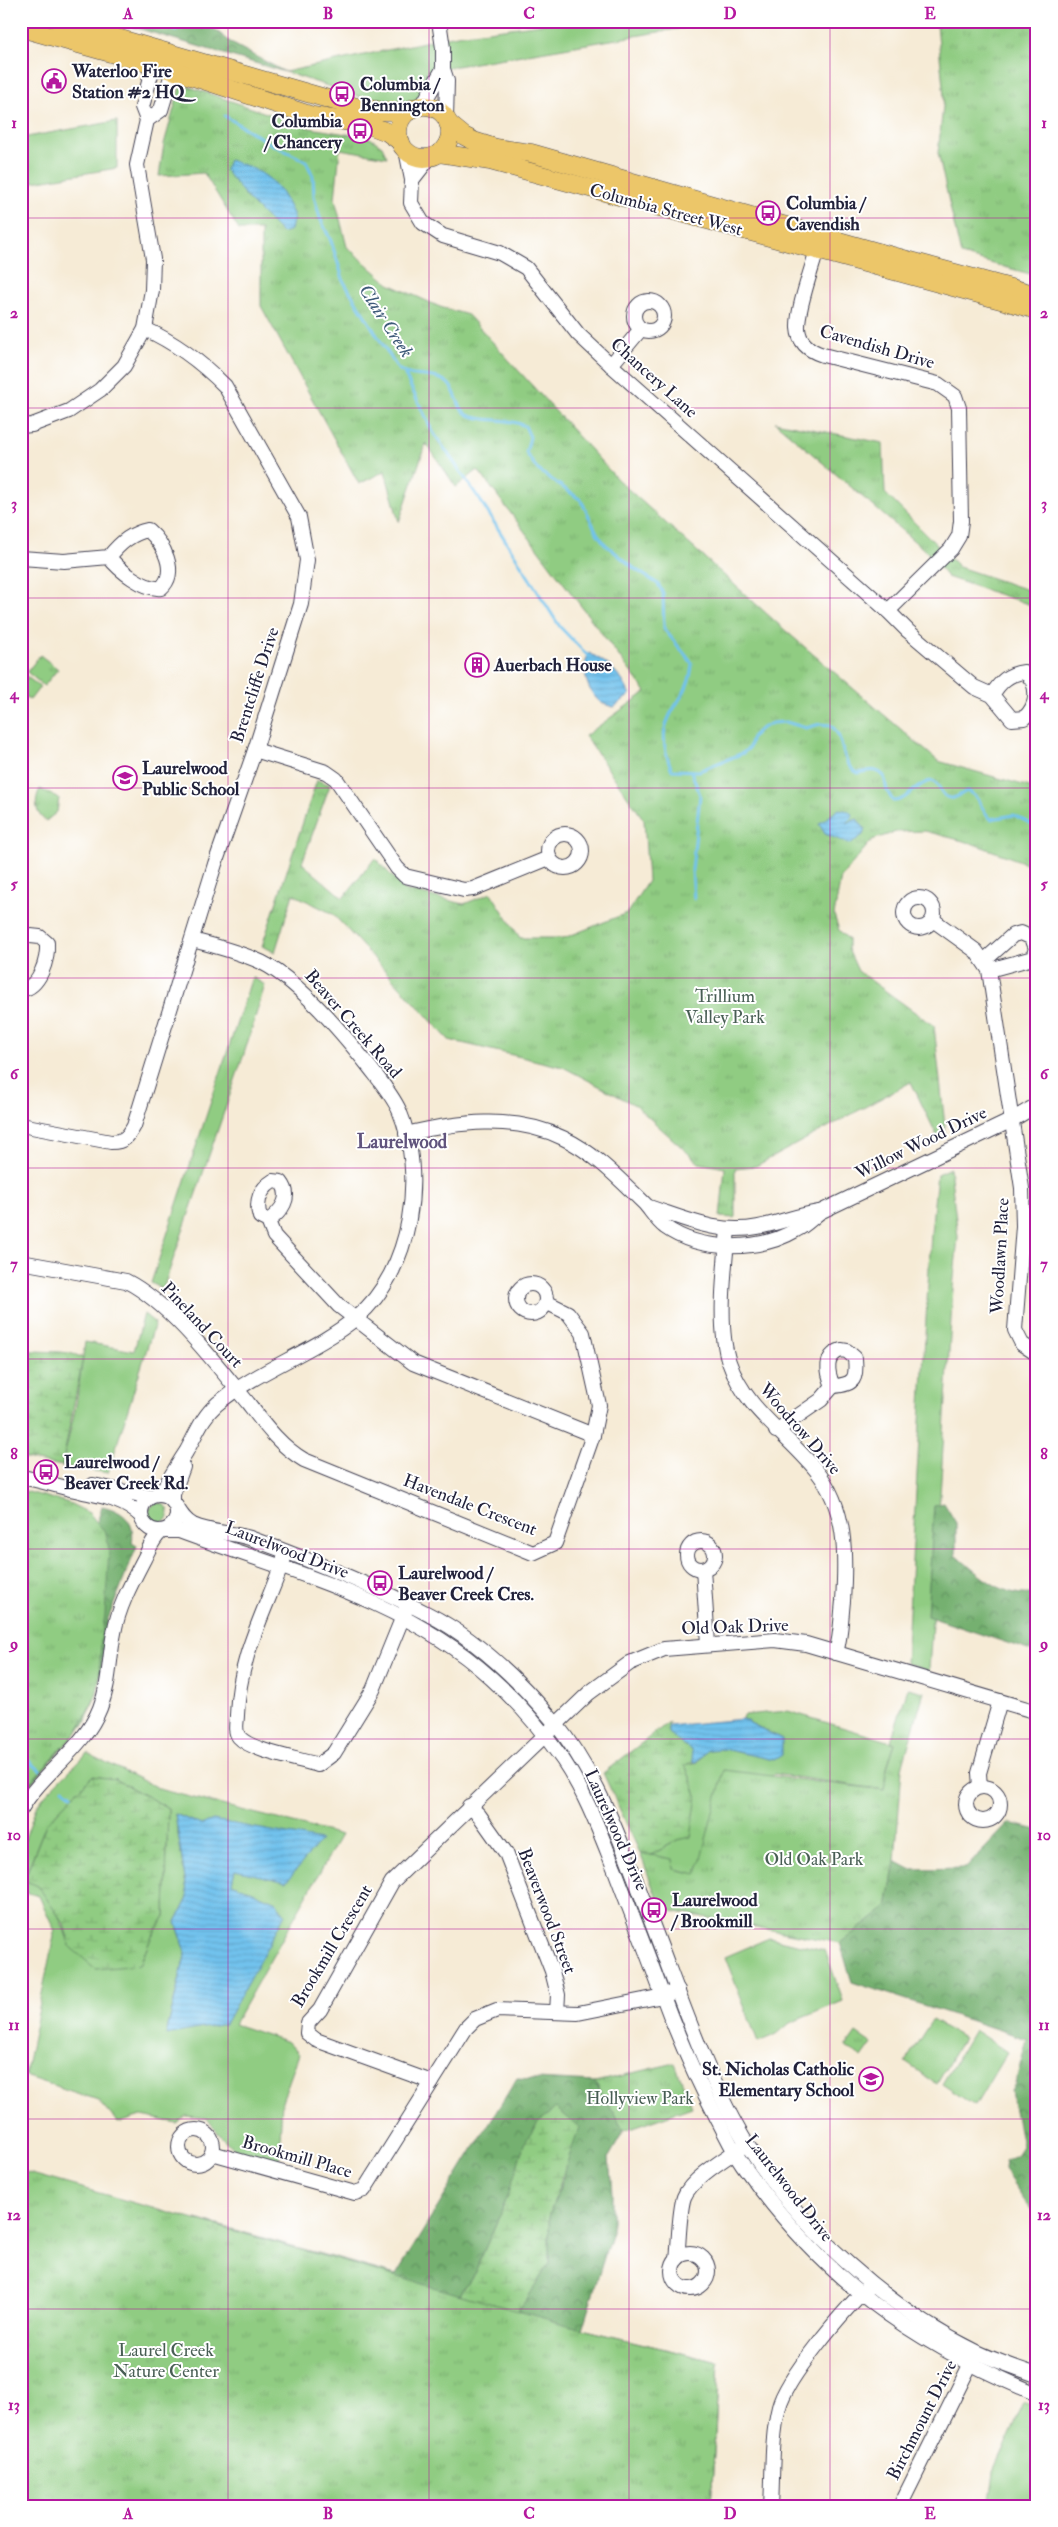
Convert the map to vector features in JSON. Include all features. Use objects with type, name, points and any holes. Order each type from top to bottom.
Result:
[{"type":"main road","points":[[24,26],[172,70],[313,116],[369,125],[387,132],[417,156],[435,155],[449,139],[447,120],[435,109],[416,108],[382,111],[356,107],[58,21]]},
{"type":"main road","points":[[403,146],[399,135],[401,121],[416,108]]},
{"type":"main road","name":"Columbia Street West","points":[[447,120],[464,136],[496,148],[531,153],[1037,310]]},
{"type":"main road","name":"Columbia Street West","points":[[435,155],[490,160],[819,243],[1037,295]]},
{"type":"street","points":[[439,21],[443,48],[443,69],[447,81],[447,120]]},
{"type":"street","points":[[21,426],[32,425],[69,411],[100,390],[124,366],[145,328],[152,290],[152,259],[137,165],[147,120],[142,107],[153,65],[166,52],[172,70],[161,110],[147,120]]},
{"type":"street","points":[[416,108],[443,69]]},
{"type":"street","name":"Chancery Lane","points":[[403,146],[412,180],[411,203],[423,223],[443,236],[500,253],[526,268],[578,334],[611,365],[888,611],[908,631],[974,688],[992,695]]},
{"type":"street","points":[[412,180],[435,155]]},
{"type":"street","name":"Cavendish Drive","points":[[819,243],[800,313],[798,329],[804,345],[812,351],[823,355],[938,384],[955,396],[959,408],[961,521],[959,536],[951,549],[888,611]]},
{"type":"street","name":"Brentcliffe Drive","points":[[21,1125],[111,1142],[120,1142],[128,1137],[134,1126],[215,864],[255,750],[301,604],[307,560],[299,518],[225,386],[209,370],[160,336],[145,328]]},
{"type":"street","points":[[611,365],[641,329]]},
{"type":"street","points":[[21,558],[64,561],[109,557],[117,547],[137,532],[148,530],[158,538],[169,565],[169,578],[161,588],[153,589],[117,567],[109,557]]},
{"type":"street","points":[[255,750],[326,772],[336,778],[397,868],[405,876],[464,890],[473,889],[549,858]]},
{"type":"street","name":"Woodlawn Place","points":[[933,920],[976,951],[987,965],[1010,1121],[1030,1226],[1015,1330],[1022,1344],[1037,1354]]},
{"type":"street","points":[[21,935],[40,937],[47,943],[48,950],[36,983],[30,989],[21,990]]},
{"type":"street","name":"Beaver Creek Road","points":[[153,1496],[164,1488],[203,1418],[237,1390],[324,1339],[368,1308],[387,1280],[402,1246],[411,1208],[413,1167],[406,1134],[398,1110],[386,1088],[364,1061],[290,980],[263,963],[243,954],[192,940]]},
{"type":"street","name":"Willow Wood Drive","points":[[406,1134],[443,1125],[481,1122],[508,1123],[532,1127],[561,1137],[585,1150],[603,1164],[665,1226],[691,1240],[727,1246],[770,1241],[796,1230],[820,1212],[1010,1121],[1037,1105]]},
{"type":"street","name":"Willow Wood Drive","points":[[646,1206],[689,1221],[728,1229],[759,1227],[800,1214],[820,1212]]},
{"type":"street","points":[[268,1221],[274,1236],[339,1306],[412,1363],[593,1435]]},
{"type":"street","name":"Woodrow Drive","points":[[728,1229],[722,1336],[729,1362],[738,1384],[754,1408],[820,1477],[832,1498],[844,1534],[846,1561],[840,1639],[836,1653]]},
{"type":"street","name":"Pineland Court","points":[[21,1262],[126,1282],[140,1289],[163,1306],[237,1390]]},
{"type":"street","name":"Havendale Crescent","points":[[237,1390],[279,1442],[304,1460],[533,1553],[555,1543],[593,1435],[599,1406],[583,1333],[568,1313],[546,1302]]},
{"type":"street","points":[[776,1431],[821,1400],[834,1386]]},
{"type":"street","name":"Beaver Creek Road","points":[[175,1504],[174,1494],[186,1451]]},
{"type":"street","points":[[21,1477],[50,1482],[116,1500],[130,1506],[152,1531],[164,1531]]},
{"type":"street","points":[[21,1809],[34,1790],[78,1743],[95,1720],[106,1689],[114,1632],[134,1578],[155,1538],[174,1524],[177,1518],[175,1504],[166,1496],[153,1496],[67,1480],[50,1482]]},
{"type":"street","points":[[134,1578],[143,1520],[142,1505],[153,1496]]},
{"type":"street","name":"Laurelwood Drive","points":[[175,1504],[186,1521],[193,1525],[235,1534],[377,1588],[490,1676],[519,1705],[564,1762],[597,1824],[662,1996],[699,2083],[734,2152],[795,2232],[860,2294],[926,2341],[970,2365],[1037,2394]]},
{"type":"street","name":"Laurelwood Drive","points":[[164,1531],[180,1531],[454,1629],[494,1660],[556,1724],[602,1797],[713,2074],[747,2144],[769,2176],[824,2240],[871,2284],[933,2327],[976,2352],[1037,2376]]},
{"type":"street","points":[[286,1552],[248,1647],[238,1693],[236,1730],[239,1736],[250,1745],[318,1765],[334,1753],[373,1690],[405,1610]]},
{"type":"street","points":[[703,1569],[708,1644]]},
{"type":"street","name":"Old Oak Drive","points":[[544,1735],[589,1693],[630,1663],[664,1649],[775,1640],[806,1644],[1037,1712]]},
{"type":"street","points":[[980,1787],[978,1773],[1000,1701]]},
{"type":"street","name":"Brookmill Crescent","points":[[432,2082],[316,2040],[307,2033],[308,2023],[320,2010],[392,1882],[544,1735]]},
{"type":"street","name":"Beaverwood Street","points":[[469,1806],[479,1815],[506,1853],[552,1971],[558,1995],[557,2012]]},
{"type":"street","points":[[432,2082],[466,2028],[475,2019],[498,2010],[578,2013],[662,1996],[678,1990]]},
{"type":"street","name":"Brookmill Place","points":[[212,2153],[355,2193],[364,2190],[432,2082]]},
{"type":"street","points":[[677,2259],[683,2198],[690,2188],[734,2152],[747,2144]]},
{"type":"street","points":[[771,2506],[775,2429],[783,2395],[797,2372],[860,2294],[871,2284]]},
{"type":"street","name":"Birchmount Drive","points":[[900,2506],[976,2352]]},
{"type":"green space","points":[[113,21],[204,21],[233,44],[285,72]]},
{"type":"green space","points":[[565,21],[724,21],[427,71],[417,105],[401,110],[285,72],[457,35]]},
{"type":"green space","points":[[958,21],[1037,21],[1037,276],[961,255],[938,153],[944,97],[937,25]]},
{"type":"green space","name":"Trillium Valley Park","points":[[184,85],[310,128],[370,138],[382,146],[387,157],[340,149],[335,199],[347,247],[389,284],[440,307],[468,315],[618,480],[786,631],[938,761],[1037,789],[1037,867],[971,843],[925,831],[896,832],[872,840],[841,877],[834,915],[839,930],[848,939],[848,949],[858,971],[934,1026],[946,1135],[938,1138],[911,1082],[756,1166],[735,1168],[735,1218],[720,1217],[725,1168],[699,1163],[635,1105],[563,1067],[449,1040],[333,914],[293,894],[275,952],[262,946],[317,780],[330,785],[302,863],[343,898],[375,858],[405,890],[464,904],[491,893],[520,938],[564,938],[627,913],[648,881],[644,820],[585,736],[646,692],[478,470],[456,487],[426,443],[399,522],[385,471],[359,484],[261,306],[261,230],[239,230],[204,173],[159,176],[164,144],[180,87]]},
{"type":"green space","points":[[117,121],[117,168],[21,184],[21,138]]},
{"type":"green space","points":[[775,422],[883,443],[885,493],[959,567],[1037,593],[1037,607],[947,577],[928,553]]},
{"type":"green space","points":[[40,655],[58,669],[44,686],[27,672]]},
{"type":"green space","points":[[26,676],[40,687],[30,700],[21,694],[21,682]]},
{"type":"green space","points":[[40,789],[59,798],[57,812],[46,821],[40,815],[36,802]]},
{"type":"green space","points":[[252,977],[265,985],[244,1054],[163,1289],[151,1283]]},
{"type":"green space","points":[[950,1168],[958,1237],[953,1288],[929,1671],[906,1663],[931,1233],[937,1174]]},
{"type":"green space","points":[[144,1314],[155,1323],[108,1473],[62,1466],[76,1405],[85,1342],[134,1351]]},
{"type":"green space","points":[[21,1349],[69,1353],[83,1358],[62,1466],[21,1458]]},
{"type":"green space","points":[[21,1490],[69,1503],[89,1513],[106,1533],[109,1550],[99,1683],[96,1696],[77,1732],[21,1792]]},
{"type":"green space","points":[[159,1503],[166,1506],[169,1513],[166,1520],[159,1523],[152,1520],[149,1513],[152,1506]]},
{"type":"green space","points":[[944,1503],[956,1523],[956,1555],[983,1578],[1003,1589],[1014,1593],[1037,1593],[1037,1653],[927,1616],[934,1505]]},
{"type":"green space","points":[[102,1506],[122,1514],[126,1518],[132,1529],[132,1543],[137,1546],[108,1619],[102,1667],[94,1701],[85,1723],[21,1795],[21,1767],[92,1554]]},
{"type":"green space","name":"Old Oak Park","points":[[908,1688],[924,1692],[902,1768],[895,1861],[887,1907],[840,1943],[661,1909],[640,1853],[673,1859],[674,1869],[697,1874],[724,1770],[884,1790],[887,1768],[895,1743],[891,1741]]},
{"type":"green space","points":[[788,1711],[895,1743],[887,1768],[885,1790],[774,1774],[709,1834],[697,1874],[674,1869],[651,1855],[678,1840],[697,1795],[685,1765],[698,1762],[707,1750],[782,1739],[742,1719],[743,1715]]},
{"type":"green space","points":[[669,1722],[668,1733],[692,1750],[693,1762],[685,1765],[697,1795],[691,1837],[678,1840],[651,1855],[640,1853],[603,1773]]},
{"type":"green space","points":[[87,1753],[162,1790],[341,1835],[234,2024],[288,2042],[299,2054],[282,2101],[279,2163],[237,2150],[223,2139],[207,2118],[186,2116],[177,2123],[141,2116],[118,2123],[98,2100],[25,2076],[55,1931],[39,1896],[21,1891],[21,1850],[36,1807],[47,1793]],"holes":[[[92,1776],[115,1779],[168,1808],[165,1916],[151,1938],[140,1965],[70,1947],[62,1923],[49,1899],[38,1886],[24,1879],[46,1824]],[[175,1814],[201,1825],[235,1870],[231,1883],[276,1902],[166,2034],[186,1952],[176,1922],[188,1898]]]},
{"type":"green space","points":[[92,1776],[115,1779],[168,1808],[165,1916],[151,1938],[140,1965],[96,1969],[70,1947],[64,1924],[38,1886],[24,1880],[46,1824]]},
{"type":"green space","points":[[1009,1823],[1037,1830],[1037,2218],[1004,2170],[1005,2161],[1016,2155],[1022,2146],[1011,2090],[1015,2084],[1027,2039],[852,1982],[840,1943],[887,1907],[895,1861],[910,1869],[966,1868]]},
{"type":"green space","points":[[769,1938],[825,1950],[843,2001],[790,2023],[777,2034],[758,2042],[725,1957]]},
{"type":"green space","points":[[932,2020],[963,2038],[937,2084],[905,2062]]},
{"type":"green space","points":[[974,2030],[1007,2052],[975,2106],[942,2084]]},
{"type":"green space","points":[[856,2033],[872,2044],[862,2058],[846,2047]]},
{"type":"green space","name":"Hollyview Park","points":[[675,2063],[692,2107],[624,2131],[595,2082]]},
{"type":"green space","points":[[517,2078],[595,2082],[624,2131],[609,2157],[612,2193],[612,2232],[582,2329],[719,2362],[711,2506],[499,2333],[527,2299],[549,2263],[549,2216],[565,2173],[508,2196],[475,2272],[451,2308],[196,2219],[396,2275]]},
{"type":"green space","points":[[556,2108],[579,2127],[549,2216],[549,2263],[527,2299],[499,2333],[371,2506],[451,2308],[475,2272],[508,2196],[524,2144],[539,2121]]},
{"type":"green space","name":"Laurel Creek Nature Center","points":[[21,2171],[582,2329],[719,2362],[711,2506],[21,2506]]},
{"type":"green space","points":[[1024,2403],[1037,2408],[1036,2506],[988,2506],[993,2472]]},
{"type":"water","points":[[229,160],[253,168],[262,173],[276,186],[294,216],[291,230],[282,233],[249,200],[225,170]]},
{"type":"water","points":[[589,653],[614,670],[623,681],[630,695],[614,707],[600,702],[588,685],[585,665]]},
{"type":"water","points":[[839,809],[849,811],[853,816],[846,823],[857,819],[865,829],[863,835],[850,844],[825,834],[819,824]]},
{"type":"water","points":[[742,1719],[782,1739],[782,1755],[774,1760],[723,1749],[707,1750],[697,1762],[693,1762],[691,1750],[668,1733],[668,1726]]},
{"type":"water","points":[[175,1814],[201,1825],[213,1820],[321,1840],[286,1882],[235,1870],[232,1883],[276,1902],[285,1914],[225,2024],[166,2035],[186,1952],[176,1922],[188,1898]]},
{"type":"waterway","name":"Clair Creek","points":[[166,21],[176,30]]},
{"type":"waterway","name":"Clair Creek","points":[[225,116],[271,144],[306,161],[313,176],[314,196],[320,218],[331,241],[344,282],[398,369],[409,374],[439,378],[445,381],[452,389],[461,408],[468,415],[482,419],[518,423],[525,426],[530,437],[526,453],[538,470],[581,500],[597,533],[605,544],[635,569],[658,584],[663,593],[664,629],[692,663],[690,678],[685,691],[667,722],[664,735],[672,770],[699,771],[743,753],[749,748],[752,737],[760,729],[772,723],[786,722],[806,728],[820,724],[830,725],[835,730],[845,757],[852,769],[858,773],[872,770],[881,773],[884,776],[887,791],[893,801],[903,798],[922,784],[933,781],[944,795],[949,798],[957,797],[967,791],[971,793],[991,819],[1014,815],[1037,827]]},
{"type":"waterway","points":[[405,375],[433,432],[480,500],[560,627],[588,656]]},
{"type":"waterway","points":[[691,771],[700,795],[692,870],[694,899]]},
{"type":"waterway","points":[[21,1755],[40,1770]]},
{"type":"waterway","points":[[63,1788],[72,1795]]},
{"type":"place","name":"Waterloo Fire Station #2 HQ","points":[[54,81]]},
{"type":"place","name":"Columbia / Bennington","points":[[342,94]]},
{"type":"place","name":"Columbia / Chancery","points":[[360,131]]},
{"type":"place","name":"Columbia / Cavendish","points":[[768,213]]},
{"type":"place","name":"Auerbach House","points":[[477,665]]},
{"type":"place","name":"Laurelwood Public School","points":[[125,778]]},
{"type":"place","name":"Laurelwood / Beaver Creek Rd.","points":[[46,1472]]},
{"type":"place","name":"Laurelwood / Beaver Creek Cres.","points":[[380,1583]]},
{"type":"place","name":"Laurelwood / Brookmill","points":[[654,1910]]},
{"type":"place","name":"St. Nicholas Catholic Elementary School","points":[[871,2079]]},
{"type":"district","name":"Laurelwood","points":[[402,1142]]}]
